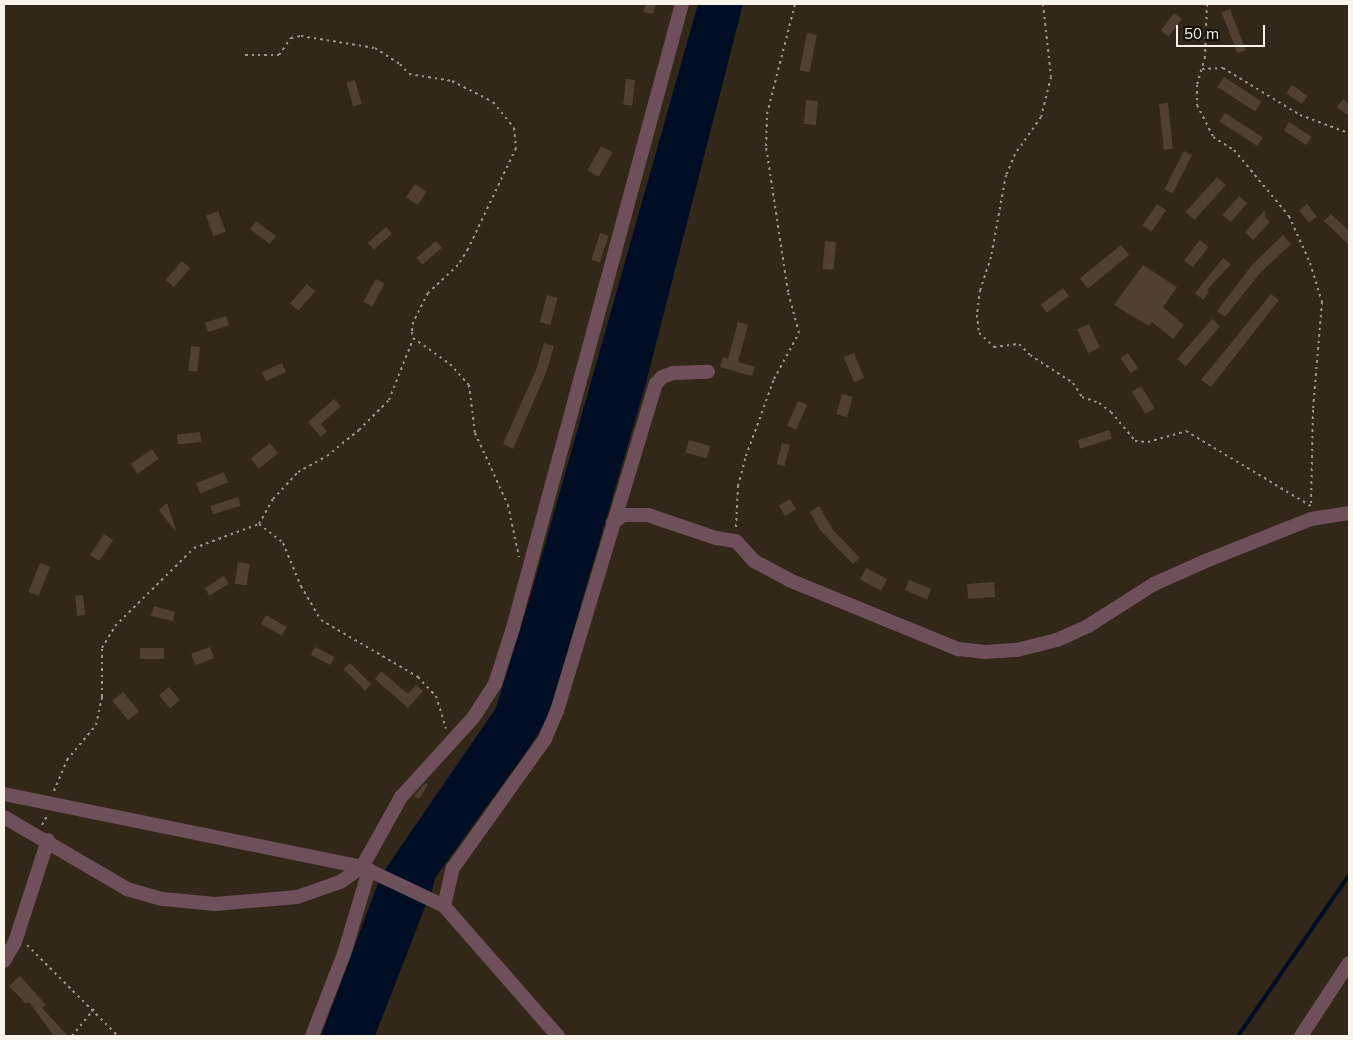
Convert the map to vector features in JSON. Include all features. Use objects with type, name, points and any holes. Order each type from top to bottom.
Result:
[{"type":"street","points":[[312,1036],[344,954],[365,868],[401,797],[486,702],[495,684],[527,574],[682,4]]},
{"type":"street","points":[[438,902],[454,868],[545,739],[557,711],[656,384],[662,377],[673,373],[708,372]]},
{"type":"street","points":[[613,523],[623,515],[648,515],[716,538],[736,541],[754,561],[789,580],[958,649],[986,652],[1016,650],[1058,640],[1088,626],[1154,584],[1311,513],[1349,513]]},
{"type":"street","points":[[4,794],[365,868],[438,902],[558,1036]]},
{"type":"street","points":[[4,817],[43,837],[127,889],[192,902],[297,897],[340,882],[365,868]]},
{"type":"street","points":[[4,961],[17,938],[43,837]]},
{"type":"street","points":[[1301,1036],[1349,963]]},
{"type":"path","points":[[736,541],[738,486],[746,456],[774,379],[799,333],[788,292],[766,146],[767,114],[794,4]]},
{"type":"path","points":[[1043,4],[1051,77],[1041,117],[1015,154],[1006,176],[991,257],[980,290],[977,315],[979,333],[994,347],[1019,344],[1037,360],[1073,383],[1082,397],[1111,412],[1135,442],[1148,442],[1186,432],[1311,513]]},
{"type":"path","points":[[1207,4],[1202,68],[1197,85],[1196,105],[1203,122],[1213,137],[1234,150],[1261,180],[1289,216],[1310,263],[1322,302],[1313,410],[1311,513]]},
{"type":"path","points":[[43,837],[53,793],[67,760],[96,725],[102,697],[102,648],[115,626],[194,548],[260,524],[284,485],[298,472],[340,447],[390,400],[413,338],[413,322],[428,294],[458,265],[516,148],[514,128],[494,102],[452,81],[409,74],[393,58],[375,48],[300,36],[291,38],[279,55],[246,54]]},
{"type":"path","points":[[1202,68],[1223,68],[1300,115],[1349,133]]},
{"type":"path","points":[[413,338],[450,364],[469,385],[475,433],[508,505],[519,559],[527,574]]},
{"type":"path","points":[[260,524],[283,543],[301,586],[321,620],[404,668],[428,686],[438,702],[450,743]]},
{"type":"path","points":[[17,938],[94,1009],[118,1036]]},
{"type":"path","points":[[72,1036],[94,1009]]},
{"type":"water","points":[[698,4],[743,4],[646,383],[553,700],[544,724],[529,748],[435,878],[431,895],[384,871],[496,708],[533,587]]},
{"type":"water","points":[[380,878],[427,902],[375,1036],[321,1036]]},
{"type":"building","points":[[646,4],[656,4],[653,14],[643,12]]},
{"type":"building","points":[[1230,9],[1246,50],[1237,53],[1222,12]]},
{"type":"building","points":[[1174,13],[1182,19],[1169,37],[1161,31]]},
{"type":"building","points":[[807,33],[817,35],[810,72],[800,70]]},
{"type":"building","points":[[1224,77],[1262,102],[1255,112],[1217,87]]},
{"type":"building","points":[[626,79],[635,80],[632,106],[623,105]]},
{"type":"building","points":[[355,80],[362,104],[353,107],[346,82]]},
{"type":"building","points":[[1292,85],[1308,96],[1302,104],[1286,93]]},
{"type":"building","points":[[1343,99],[1349,104],[1349,116],[1337,107]]},
{"type":"building","points":[[806,100],[818,101],[816,125],[804,124]]},
{"type":"building","points":[[1168,103],[1173,149],[1164,150],[1159,104]]},
{"type":"building","points":[[1225,113],[1263,138],[1257,146],[1220,121]]},
{"type":"building","points":[[1289,122],[1312,137],[1306,145],[1284,130]]},
{"type":"building","points":[[601,146],[612,152],[599,177],[587,170]]},
{"type":"building","points":[[1184,151],[1192,155],[1172,193],[1164,189]]},
{"type":"building","points":[[1217,177],[1226,185],[1194,220],[1186,212]]},
{"type":"building","points":[[415,184],[427,192],[418,205],[406,197]]},
{"type":"building","points":[[1239,196],[1247,203],[1231,222],[1223,215]]},
{"type":"building","points":[[1157,204],[1166,210],[1152,232],[1142,226]]},
{"type":"building","points":[[1307,204],[1317,217],[1309,223],[1299,210]]},
{"type":"building","points":[[1265,210],[1265,217],[1270,222],[1253,240],[1245,232]]},
{"type":"building","points":[[218,211],[226,232],[214,236],[206,216]]},
{"type":"building","points":[[1331,214],[1349,231],[1349,245],[1324,221]]},
{"type":"building","points":[[256,221],[276,236],[270,244],[250,229]]},
{"type":"building","points":[[386,227],[392,234],[374,250],[368,243]]},
{"type":"building","points":[[600,233],[609,236],[600,262],[591,260]]},
{"type":"building","points":[[1283,235],[1291,244],[1260,273],[1225,317],[1217,311],[1252,265]]},
{"type":"building","points":[[1200,240],[1209,247],[1193,267],[1184,260]]},
{"type":"building","points":[[436,241],[442,248],[422,265],[416,258]]},
{"type":"building","points":[[825,241],[836,242],[834,270],[823,269]]},
{"type":"building","points":[[1121,245],[1129,255],[1088,288],[1080,278]]},
{"type":"building","points":[[1223,258],[1231,264],[1207,290],[1209,292],[1203,300],[1195,293]]},
{"type":"building","points":[[182,261],[190,268],[174,287],[166,280]]},
{"type":"building","points":[[1143,265],[1177,287],[1163,307],[1184,325],[1173,339],[1152,322],[1149,326],[1114,305]]},
{"type":"building","points":[[376,279],[385,284],[372,307],[363,302]]},
{"type":"building","points":[[307,284],[315,291],[298,311],[290,304]]},
{"type":"building","points":[[1063,288],[1069,296],[1047,313],[1041,305]]},
{"type":"building","points":[[1271,294],[1279,300],[1211,387],[1201,380]]},
{"type":"building","points":[[547,295],[558,298],[550,325],[540,322]]},
{"type":"building","points":[[226,316],[229,326],[208,332],[205,322]]},
{"type":"building","points":[[1212,319],[1220,326],[1186,366],[1177,359]]},
{"type":"building","points":[[738,322],[748,325],[738,362],[755,367],[752,376],[720,367],[723,357],[728,359]]},
{"type":"building","points":[[1089,324],[1100,348],[1088,353],[1077,329]]},
{"type":"building","points":[[544,343],[554,346],[546,373],[513,449],[503,444],[536,370]]},
{"type":"building","points":[[191,346],[200,347],[197,372],[188,371]]},
{"type":"building","points":[[854,353],[864,378],[854,382],[844,357]]},
{"type":"building","points":[[1128,353],[1138,368],[1131,373],[1121,358]]},
{"type":"building","points":[[282,363],[286,372],[266,381],[262,372]]},
{"type":"building","points":[[1141,386],[1155,408],[1145,414],[1132,392]]},
{"type":"building","points":[[842,394],[853,397],[847,417],[837,414]]},
{"type":"building","points":[[334,399],[341,406],[321,424],[327,431],[321,437],[308,422]]},
{"type":"building","points":[[798,401],[807,405],[796,430],[787,426]]},
{"type":"building","points":[[1109,430],[1112,439],[1080,449],[1078,440]]},
{"type":"building","points":[[200,432],[201,442],[178,444],[177,434]]},
{"type":"building","points":[[689,440],[710,446],[707,459],[685,452]]},
{"type":"building","points":[[270,443],[278,453],[259,469],[251,459]]},
{"type":"building","points":[[782,443],[790,445],[784,466],[777,464]]},
{"type":"building","points":[[152,449],[159,459],[138,474],[131,464]]},
{"type":"building","points":[[224,472],[228,482],[200,493],[196,483]]},
{"type":"building","points":[[238,497],[241,506],[213,515],[210,506]]},
{"type":"building","points":[[790,499],[796,509],[785,516],[779,506]]},
{"type":"building","points":[[167,503],[176,530],[175,531],[159,510]]},
{"type":"building","points":[[819,506],[833,530],[860,558],[853,564],[820,530],[810,512]]},
{"type":"building","points":[[104,534],[113,540],[99,561],[90,555]]},
{"type":"building","points":[[238,562],[250,564],[246,586],[235,584]]},
{"type":"building","points":[[40,563],[50,567],[39,596],[28,592]]},
{"type":"building","points":[[866,568],[887,579],[881,591],[860,579]]},
{"type":"building","points":[[224,576],[229,584],[209,596],[204,588]]},
{"type":"building","points":[[909,580],[931,589],[927,599],[905,590]]},
{"type":"building","points":[[994,582],[995,597],[968,599],[967,584]]},
{"type":"building","points":[[83,595],[85,615],[77,616],[75,596]]},
{"type":"building","points":[[154,606],[175,612],[173,621],[151,616]]},
{"type":"building","points":[[266,615],[287,627],[282,636],[261,624]]},
{"type":"building","points":[[210,647],[214,658],[195,665],[191,654]]},
{"type":"building","points":[[315,647],[335,657],[331,665],[311,655]]},
{"type":"building","points":[[140,648],[164,648],[164,659],[140,659]]},
{"type":"building","points":[[350,663],[371,684],[365,691],[344,669]]},
{"type":"building","points":[[381,671],[408,694],[416,685],[423,691],[408,708],[375,679]]},
{"type":"building","points":[[169,687],[180,700],[170,708],[159,695]]},
{"type":"building","points":[[123,692],[139,711],[128,720],[112,701]]},
{"type":"building","points":[[425,783],[428,785],[419,799],[414,796]]},
{"type":"building","points":[[20,976],[46,1005],[42,1008],[68,1036],[54,1036],[29,1002],[26,1004],[9,986]]},
{"type":"waterway","points":[[1238,1036],[1349,875]]}]
